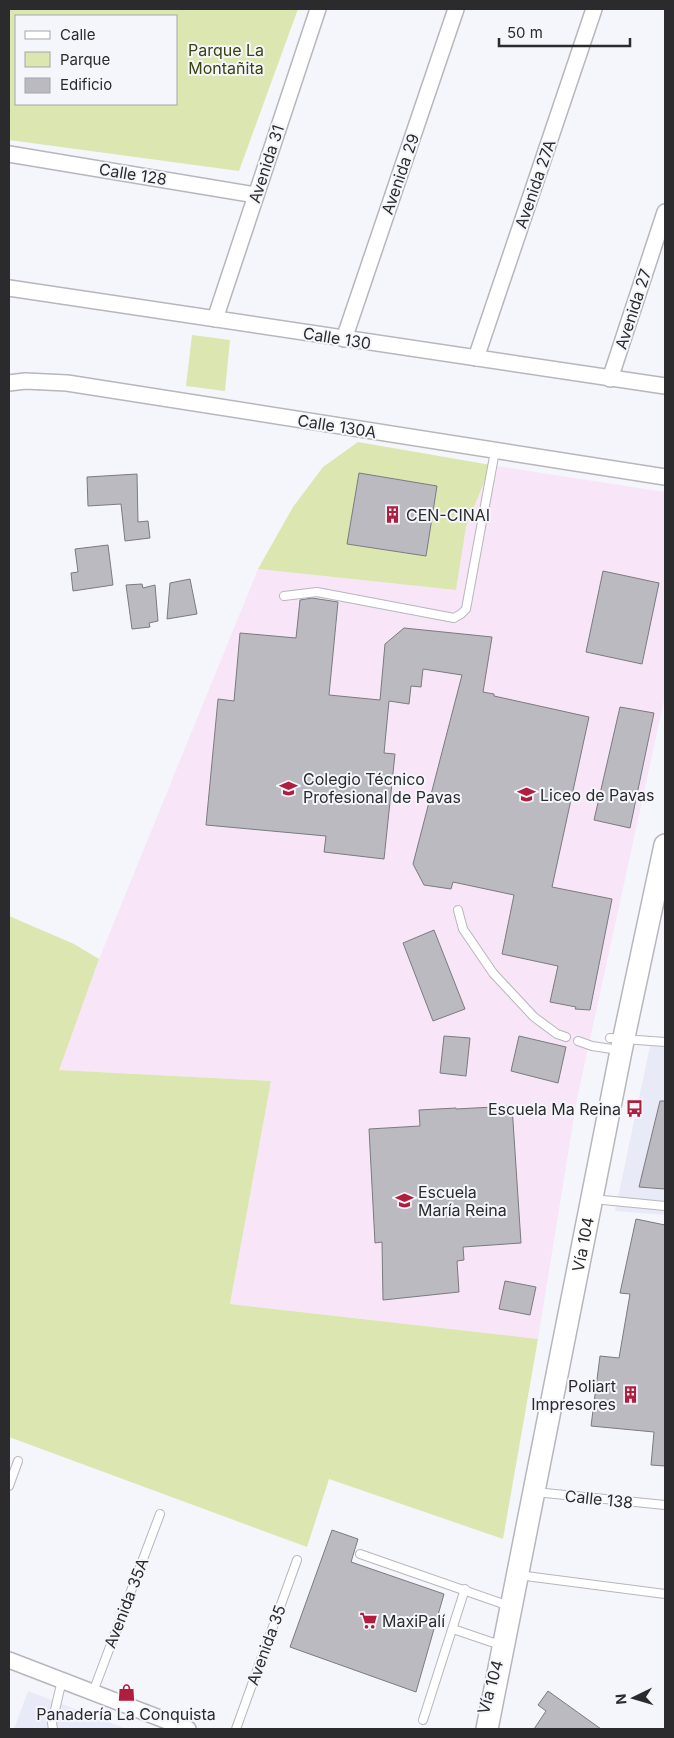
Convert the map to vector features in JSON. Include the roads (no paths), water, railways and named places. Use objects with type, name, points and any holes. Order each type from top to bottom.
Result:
[{"type":"main road","name":"Vía 104","points":[[486,1729],[618,1042],[665,850]]},
{"type":"main road","name":"Vía 104","points":[[479,1729],[490,1680],[503,1646]]},
{"type":"street","name":"Avenida 31","points":[[215,319],[318,9]]},
{"type":"street","name":"Avenida 29","points":[[344,339],[456,9]]},
{"type":"street","name":"Avenida 27A","points":[[476,358],[594,9]]},
{"type":"street","name":"Calle 128","points":[[9,154],[256,194]]},
{"type":"street","name":"Avenida 27","points":[[610,379],[665,212]]},
{"type":"street","name":"Calle 130","points":[[9,288],[665,386]]},
{"type":"street","name":"Calle 130A","points":[[9,383],[25,381],[67,383],[665,477]]},
{"type":"street","points":[[9,1660],[188,1729]]},
{"type":"lane","points":[[284,596],[317,592],[454,618],[461,614],[466,609],[495,451]]},
{"type":"lane","points":[[458,910],[463,929],[493,973],[534,1017],[557,1034],[566,1037]]},
{"type":"lane","points":[[578,1041],[592,1046],[618,1042],[665,1042]]},
{"type":"lane","points":[[603,1200],[665,1206]]},
{"type":"lane","points":[[9,1486],[18,1461]]},
{"type":"lane","name":"Calle 138","points":[[533,1492],[665,1505]]},
{"type":"lane","name":"Avenida 35A","points":[[93,1692],[160,1514]]},
{"type":"lane","points":[[360,1554],[511,1606]]},
{"type":"lane","name":"Avenida 35","points":[[236,1729],[297,1560]]},
{"type":"lane","points":[[517,1575],[665,1594]]},
{"type":"lane","points":[[423,1720],[465,1590]]},
{"type":"lane","points":[[453,1629],[503,1646]]},
{"type":"lane","points":[[52,1729],[62,1680]]},
{"type":"place","name":"CEN-CINAI","points":[[392,515]]},
{"type":"place","name":"Colegio Técnico Profesional de Pavas","points":[[289,788]]},
{"type":"place","name":"Liceo de Pavas","points":[[526,795]]},
{"type":"place","name":"Escuela Ma Reina","points":[[635,1109]]},
{"type":"place","name":"Escuela María Reina","points":[[404,1201]]},
{"type":"place","name":"Poliart Impresores","points":[[630,1395]]},
{"type":"place","name":"MaxiPalí","points":[[368,1621]]},
{"type":"place","name":"Panadería La Conquista","points":[[126,1692]]},
{"type":"park label","name":"Parque La Montañita","points":[[226,59]]}]
